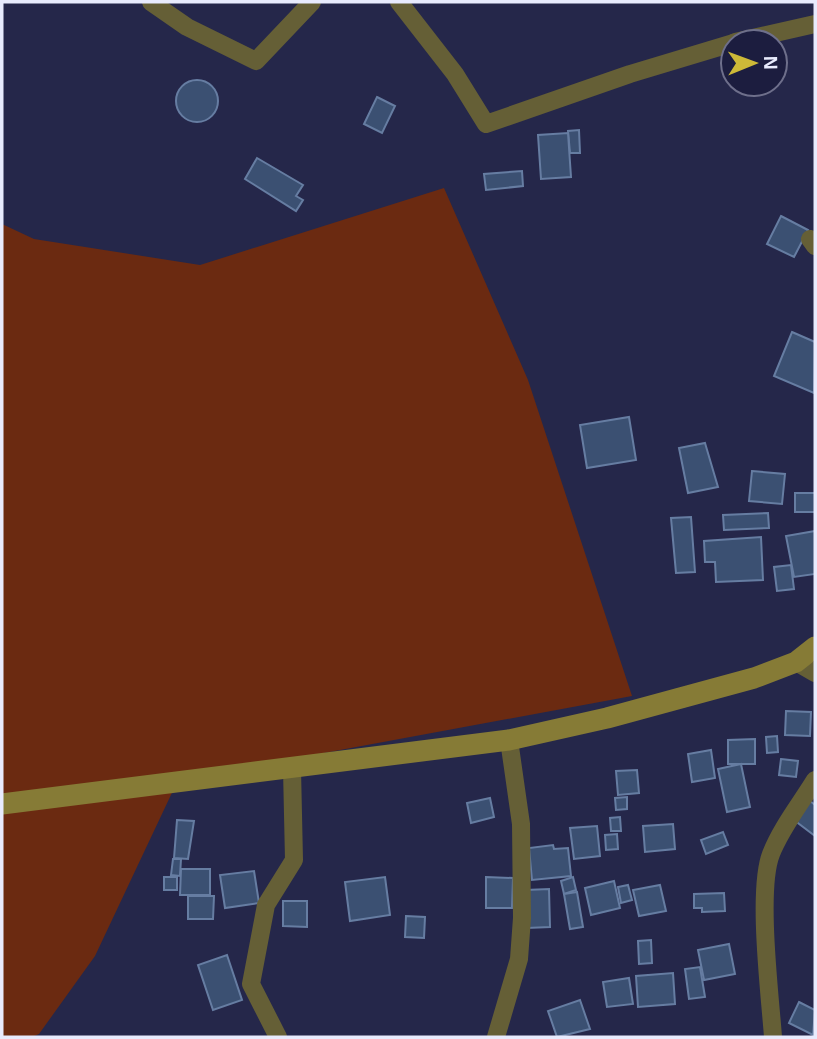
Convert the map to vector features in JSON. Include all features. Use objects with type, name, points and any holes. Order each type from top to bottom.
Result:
[{"type":"main road","points":[[2,804],[509,740],[607,718],[754,678],[796,662],[815,647]]},
{"type":"street","points":[[151,2],[187,27],[256,61],[312,2]]},
{"type":"street","points":[[399,2],[455,74],[486,124],[719,47]]},
{"type":"street","points":[[789,30],[815,24]]},
{"type":"street","points":[[796,662],[815,673]]},
{"type":"street","points":[[496,1037],[519,959],[522,918],[521,824],[509,740]]},
{"type":"street","points":[[278,1037],[251,984],[266,905],[294,860],[292,769]]},
{"type":"street","points":[[773,1037],[768,962],[768,865],[780,837],[815,779]]},
{"type":"shaded area","points":[[444,188],[528,380],[632,696],[178,780],[95,956],[39,1034],[32,1037],[2,1037],[2,224],[34,239],[200,265]]},
{"type":"building","points":[[197,80],[212,86],[218,101],[212,116],[197,122],[182,116],[176,101],[182,86]]},
{"type":"building","points":[[377,97],[395,106],[382,133],[364,124]]},
{"type":"building","points":[[579,130],[580,153],[570,153],[568,131]]},
{"type":"building","points":[[568,133],[571,177],[541,179],[538,135]]},
{"type":"building","points":[[257,158],[303,185],[296,196],[303,200],[296,211],[245,179]]},
{"type":"building","points":[[522,171],[523,186],[486,190],[484,174]]},
{"type":"building","points":[[781,216],[808,230],[794,257],[767,244]]},
{"type":"building","points":[[792,332],[815,342],[814,393],[774,376]]},
{"type":"building","points":[[629,417],[636,460],[587,468],[580,425]]},
{"type":"building","points":[[705,443],[718,487],[688,493],[679,448]]},
{"type":"building","points":[[752,471],[785,474],[782,504],[749,501]]},
{"type":"building","points":[[795,493],[815,493],[815,512],[795,512]]},
{"type":"building","points":[[768,513],[769,528],[724,530],[723,515]]},
{"type":"building","points":[[691,517],[695,572],[676,573],[671,518]]},
{"type":"building","points":[[815,531],[815,574],[794,577],[786,536]]},
{"type":"building","points":[[761,537],[763,580],[716,582],[715,562],[705,562],[704,541]]},
{"type":"building","points":[[791,565],[794,589],[777,591],[774,567]]},
{"type":"building","points":[[786,711],[811,712],[810,736],[785,735]]},
{"type":"building","points":[[777,736],[778,752],[767,753],[766,737]]},
{"type":"building","points":[[755,739],[755,764],[728,764],[728,740]]},
{"type":"building","points":[[711,750],[715,778],[692,782],[688,754]]},
{"type":"building","points":[[781,759],[798,761],[796,777],[779,775]]},
{"type":"building","points":[[741,764],[750,807],[727,812],[718,769]]},
{"type":"building","points":[[637,770],[639,793],[618,795],[616,771]]},
{"type":"building","points":[[627,797],[627,809],[616,810],[615,798]]},
{"type":"building","points":[[490,798],[494,817],[471,823],[467,803]]},
{"type":"building","points":[[809,800],[815,805],[815,836],[794,820]]},
{"type":"building","points":[[620,817],[621,831],[611,831],[610,818]]},
{"type":"building","points":[[177,820],[194,821],[188,859],[174,858]]},
{"type":"building","points":[[673,824],[675,849],[645,852],[643,826]]},
{"type":"building","points":[[597,826],[600,856],[574,859],[570,828]]},
{"type":"building","points":[[723,832],[728,845],[706,854],[701,840]]},
{"type":"building","points":[[617,834],[618,849],[606,850],[605,835]]},
{"type":"building","points":[[553,845],[554,849],[568,848],[571,876],[532,880],[529,848]]},
{"type":"building","points":[[173,859],[181,859],[180,876],[171,875]]},
{"type":"building","points":[[181,869],[210,869],[210,895],[180,895]]},
{"type":"building","points":[[254,871],[259,903],[225,908],[220,875]]},
{"type":"building","points":[[164,877],[177,877],[177,890],[164,890]]},
{"type":"building","points":[[385,877],[390,915],[350,921],[345,882]]},
{"type":"building","points":[[486,877],[513,878],[512,908],[486,908]]},
{"type":"building","points":[[573,877],[576,890],[564,894],[561,881]]},
{"type":"building","points":[[614,881],[620,908],[591,915],[585,888]]},
{"type":"building","points":[[628,885],[632,900],[621,903],[618,887]]},
{"type":"building","points":[[660,885],[666,911],[639,916],[633,890]]},
{"type":"building","points":[[549,889],[550,927],[527,928],[526,890]]},
{"type":"building","points":[[577,892],[583,927],[570,929],[564,894]]},
{"type":"building","points":[[724,893],[725,911],[702,912],[702,908],[694,908],[694,894]]},
{"type":"building","points":[[188,896],[214,896],[213,919],[188,919]]},
{"type":"building","points":[[283,901],[307,901],[307,927],[283,926]]},
{"type":"building","points":[[406,916],[425,917],[424,938],[405,937]]},
{"type":"building","points":[[651,940],[652,963],[639,964],[638,941]]},
{"type":"building","points":[[729,944],[735,974],[704,980],[698,950]]},
{"type":"building","points":[[227,955],[242,1000],[213,1010],[198,965]]},
{"type":"building","points":[[700,967],[705,997],[689,999],[685,969]]},
{"type":"building","points":[[673,973],[675,1004],[638,1007],[636,976]]},
{"type":"building","points":[[629,978],[633,1004],[607,1007],[603,982]]},
{"type":"building","points":[[580,1000],[590,1029],[557,1037],[548,1011]]},
{"type":"building","points":[[799,1002],[815,1010],[813,1035],[789,1023]]}]
